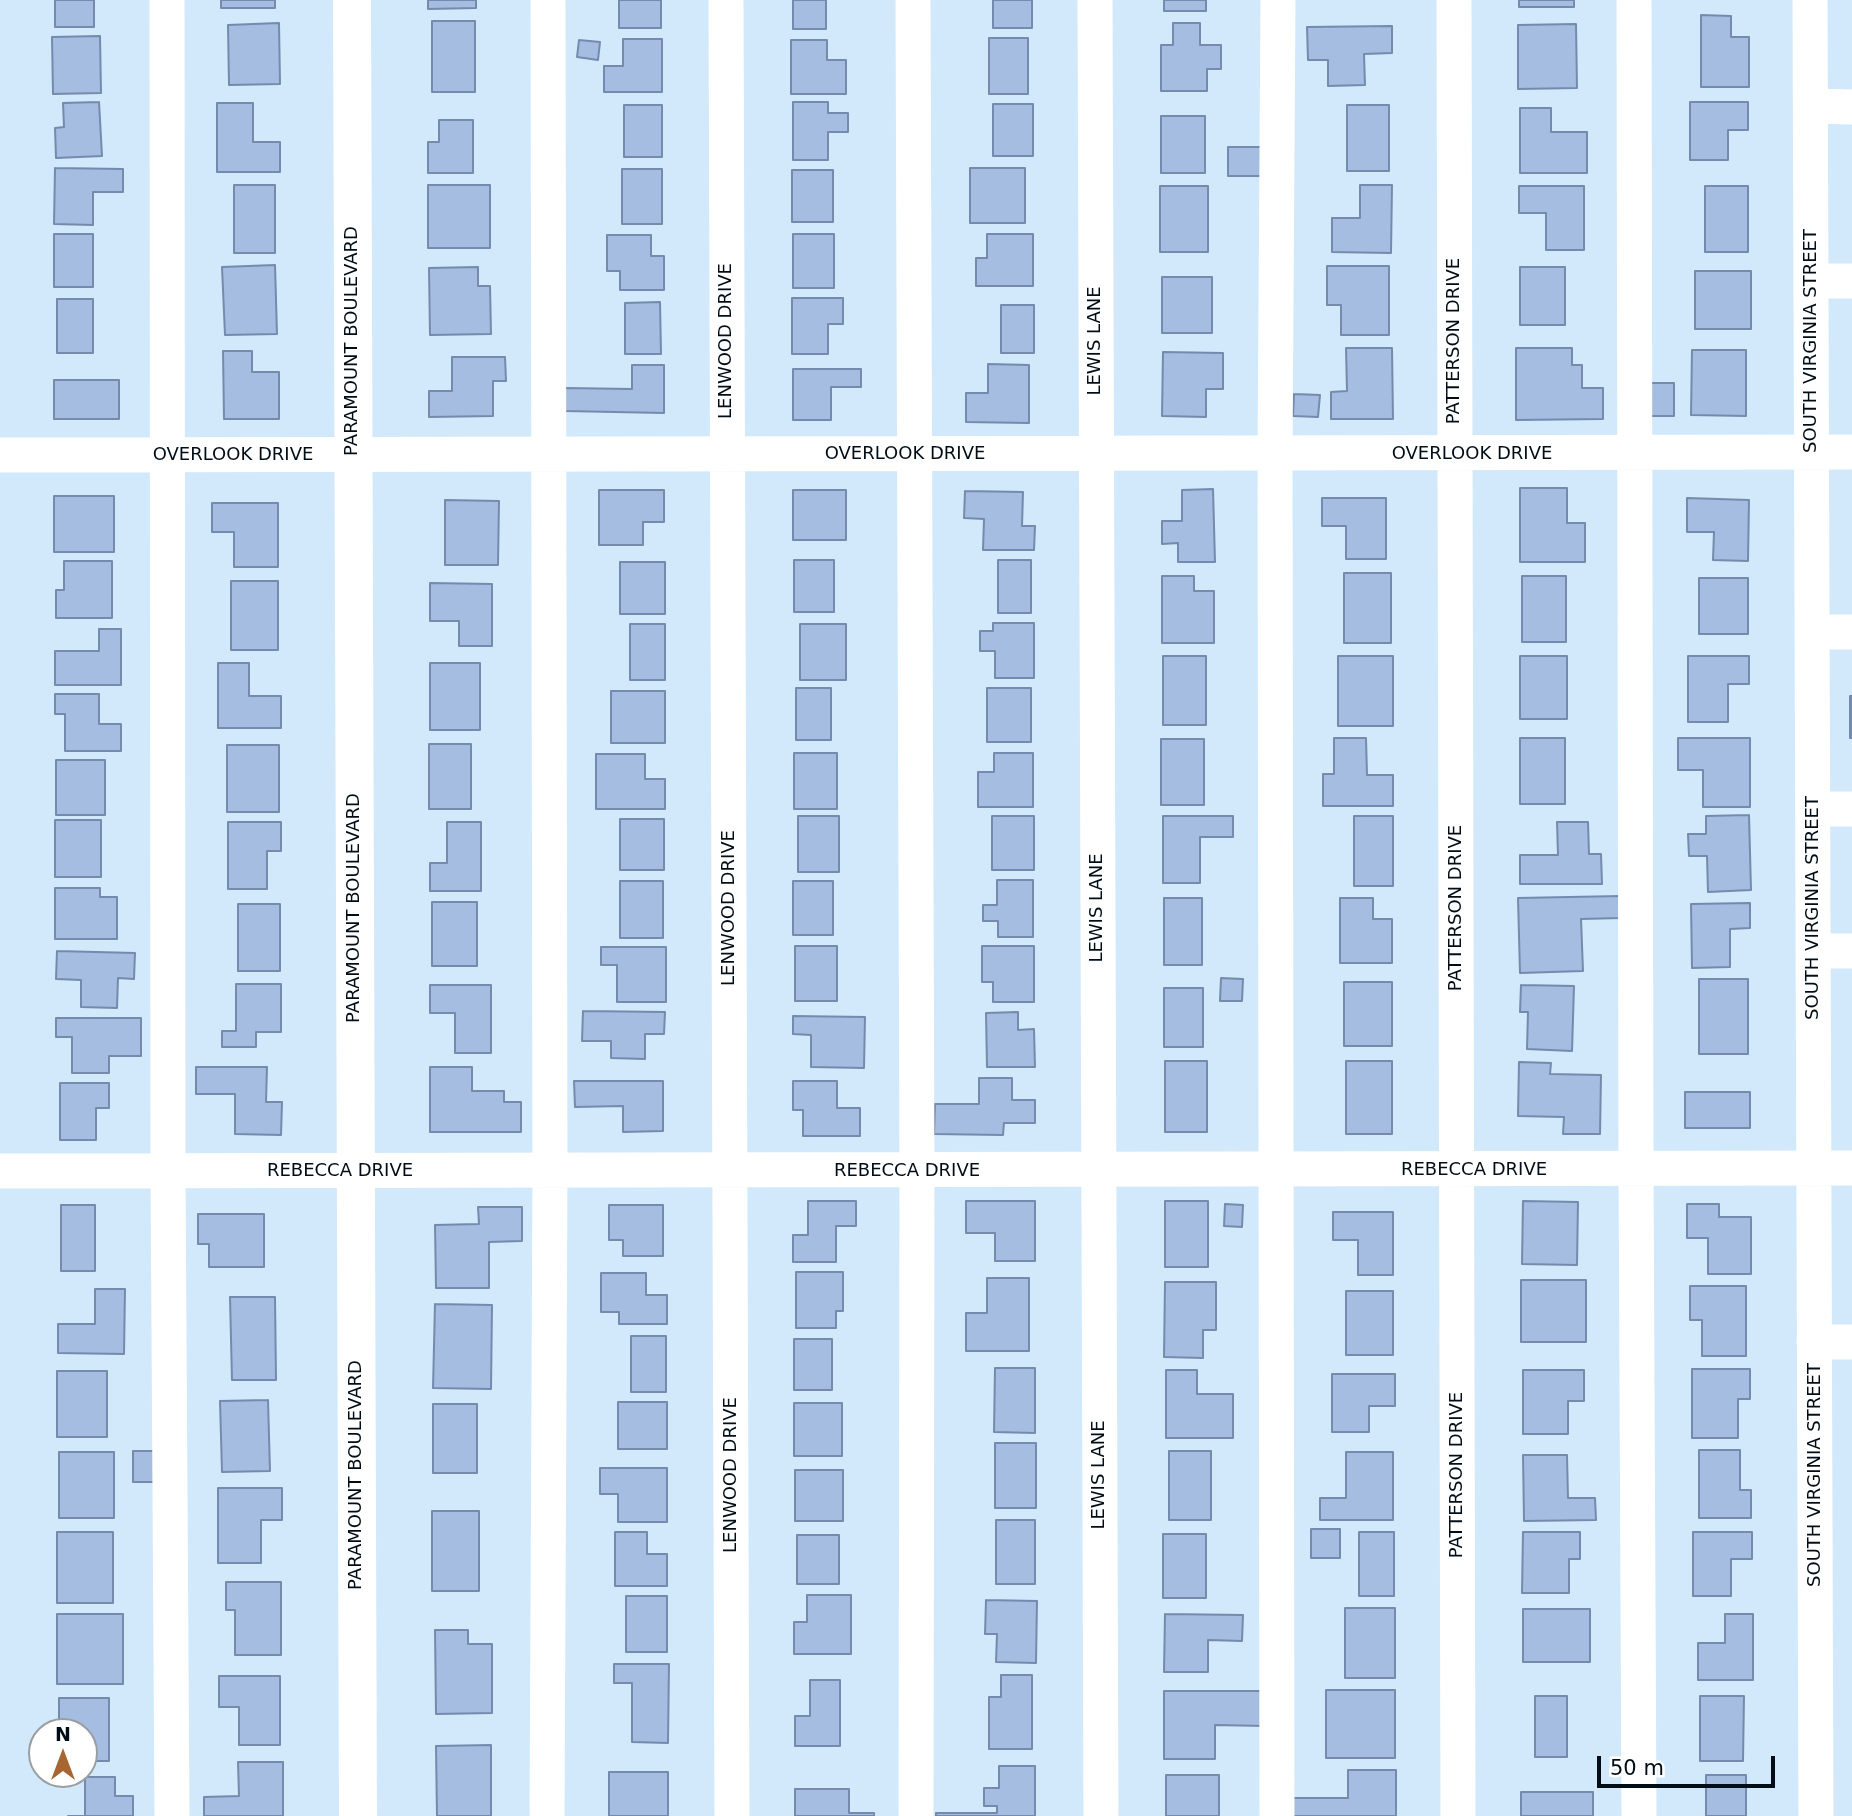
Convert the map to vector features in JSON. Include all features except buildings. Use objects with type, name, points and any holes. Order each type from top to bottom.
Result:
[{"type":"main road","name":"PARAMOUNT BOULEVARD","points":[[352,0],[358,1816]]},
{"type":"street","points":[[166,0],[167,1171],[172,1816]]},
{"type":"street","points":[[547,1816],[550,1171],[548,0]]},
{"type":"street","name":"LENWOOD DRIVE","points":[[726,0],[732,1816]]},
{"type":"street","points":[[913,0],[916,1816]]},
{"type":"street","name":"LEWIS LANE","points":[[1095,0],[1101,1816]]},
{"type":"street","points":[[1277,1816],[1275,454],[1278,0]]},
{"type":"street","name":"PATTERSON DRIVE","points":[[1454,0],[1458,1816]]},
{"type":"street","points":[[1634,0],[1639,1816]]},
{"type":"street","name":"SOUTH VIRGINIA STREET","points":[[1810,0],[1816,1816]]},
{"type":"street","points":[[1811,106],[1852,107]]},
{"type":"street","points":[[1813,281],[1852,281]]},
{"type":"street","name":"OVERLOOK DRIVE","points":[[0,455],[1852,452]]},
{"type":"street","points":[[1812,632],[1852,632]]},
{"type":"street","points":[[1813,809],[1852,808]]},
{"type":"street","points":[[1813,951],[1852,951]]},
{"type":"street","name":"REBECCA DRIVE","points":[[0,1171],[1852,1168]]},
{"type":"street","points":[[1814,1342],[1852,1342]]}]
